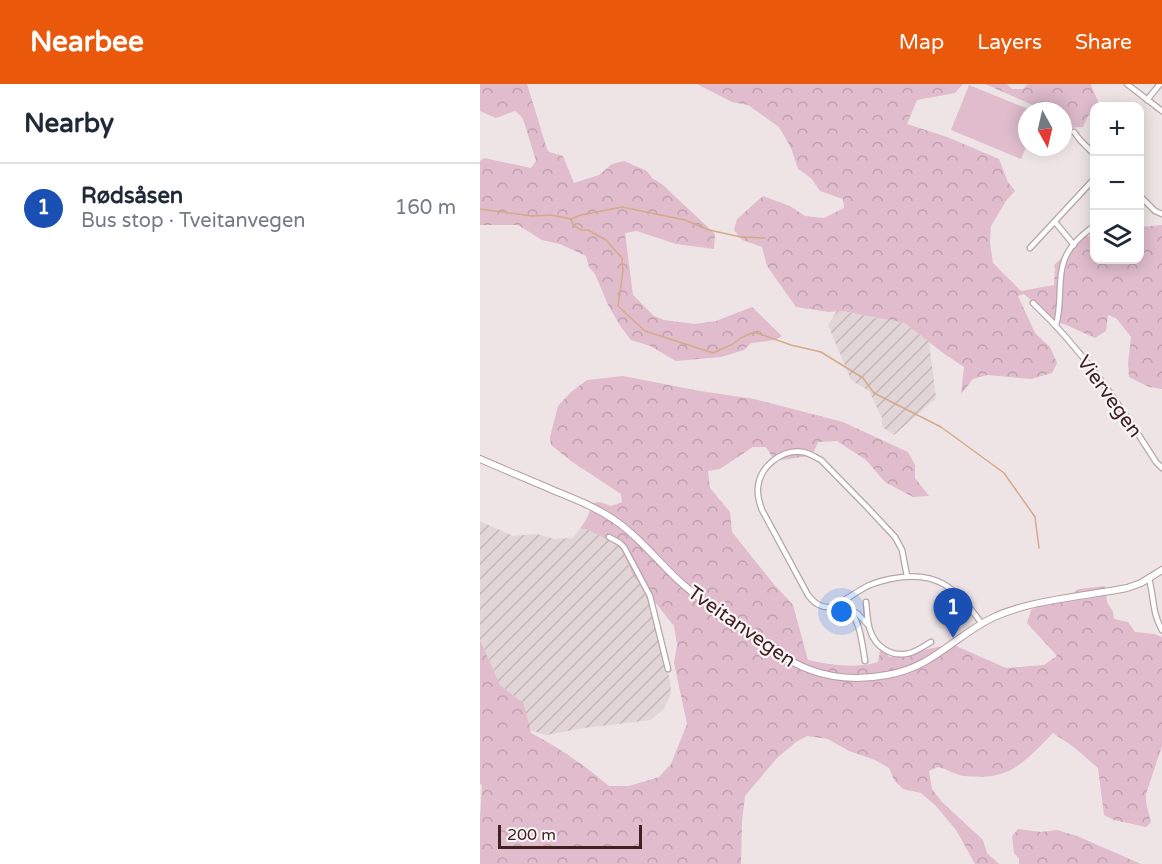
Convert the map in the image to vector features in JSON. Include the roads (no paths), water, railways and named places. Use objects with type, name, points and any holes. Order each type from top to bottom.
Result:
[{"type":"main road","name":"Tveitanvegen","points":[[480,459],[585,503],[610,517],[700,600],[781,656],[808,670],[830,675],[851,678],[878,677],[913,668],[1000,615],[1018,608],[1127,588],[1149,579],[1162,570]]},
{"type":"street","points":[[1127,84],[1162,111]]},
{"type":"street","points":[[1147,100],[1160,84]]},
{"type":"street","points":[[1074,132],[1090,149]]},
{"type":"street","points":[[1030,248],[1090,184]]},
{"type":"street","points":[[1144,200],[1155,211],[1162,214]]},
{"type":"street","points":[[1055,222],[1074,245]]},
{"type":"street","points":[[1056,325],[1066,257],[1090,229]]},
{"type":"street","name":"Viervegen","points":[[1033,303],[1076,348],[1162,468]]},
{"type":"street","points":[[907,576],[902,550],[895,537],[821,460],[802,452],[793,452],[769,464],[760,480],[758,501],[813,601],[821,606],[832,607],[873,584],[917,576],[936,580],[954,590],[982,624]]},
{"type":"street","points":[[609,537],[624,547],[650,596],[668,669]]},
{"type":"street","points":[[1149,579],[1154,612],[1162,630]]},
{"type":"street","points":[[845,600],[856,618],[865,661]]},
{"type":"street","points":[[866,602],[868,625],[874,639],[886,651],[902,655],[931,642]]},
{"type":"street","points":[[852,611],[868,625]]},
{"type":"waterway","points":[[480,209],[571,219],[622,207],[685,220],[709,230],[741,237],[765,238]]},
{"type":"waterway","points":[[571,219],[573,225],[581,230],[588,230],[606,240],[622,258],[623,271],[618,306],[645,331],[713,353],[754,332],[791,345],[821,352],[863,378],[874,393],[941,427],[1004,473],[1035,517],[1039,548]]},
{"type":"place","name":"Rødsåsen","points":[[953,638]]}]
